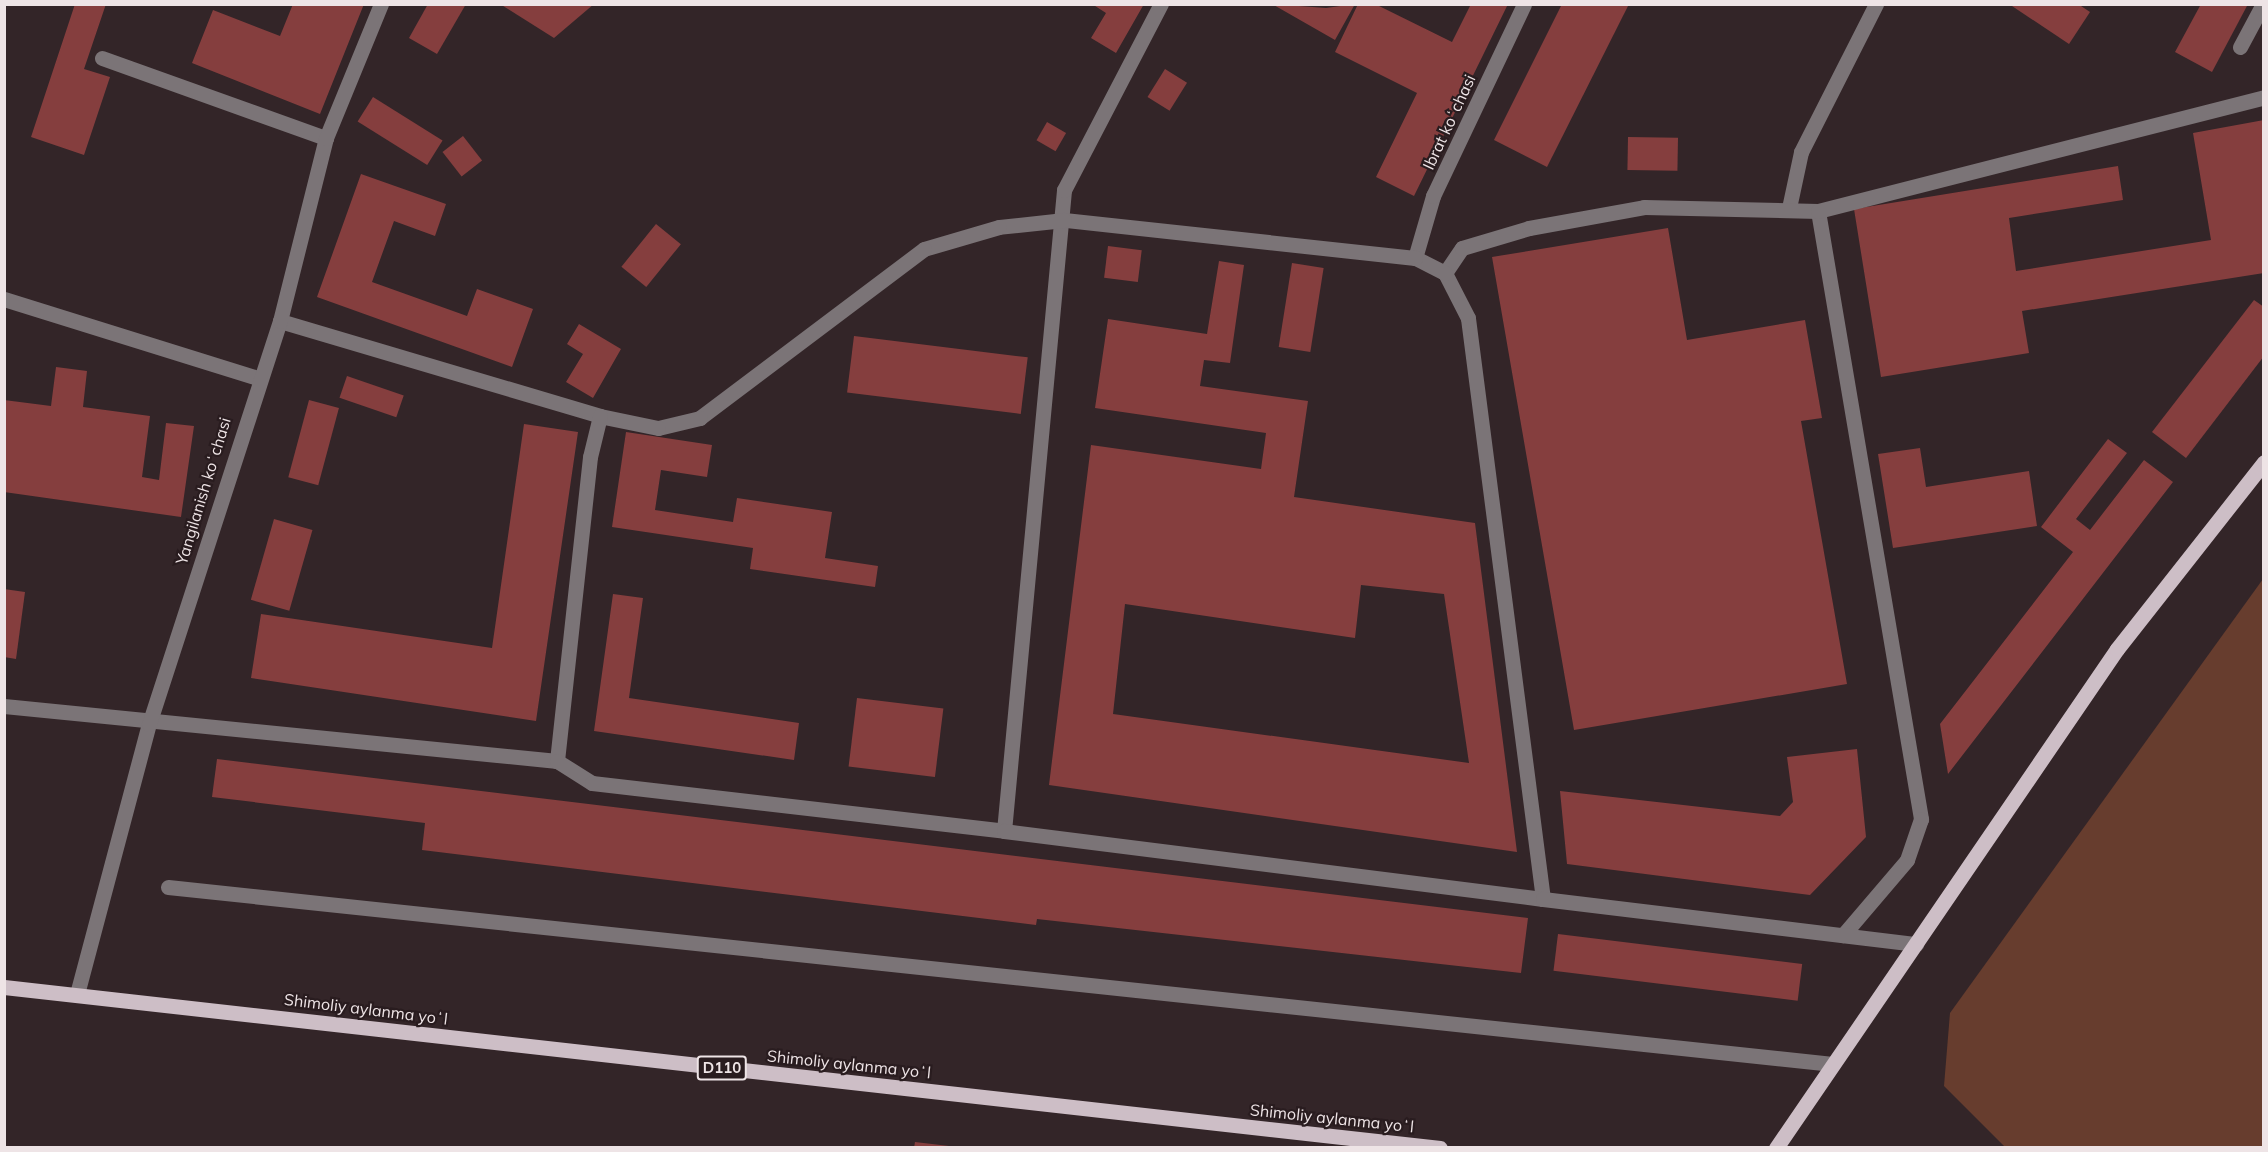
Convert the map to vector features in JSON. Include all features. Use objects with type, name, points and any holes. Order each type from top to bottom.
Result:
[{"type":"main road","points":[[1776,1148],[2117,649],[2264,462]]},
{"type":"main road","name":"Shimoliy aylanma yoʻl","points":[[4,987],[1440,1148]]},
{"type":"street","name":"Yangilanish koʻchasi","points":[[77,994],[149,724],[257,378],[280,321],[326,138],[381,4]]},
{"type":"street","points":[[1004,831],[1064,220],[1064,190],[1161,4]]},
{"type":"street","name":"Ibrat koʻchasi","points":[[1415,258],[1433,196],[1524,4]]},
{"type":"street","points":[[1789,208],[1801,152],[1876,4]]},
{"type":"street","points":[[2240,47],[2263,4]]},
{"type":"street","points":[[102,58],[326,138]]},
{"type":"street","points":[[1445,273],[1462,248],[1529,228],[1644,207],[1789,208],[1818,211],[2264,97]]},
{"type":"street","points":[[1818,211],[1921,819],[1907,860],[1842,935]]},
{"type":"street","points":[[280,321],[600,416],[658,428],[700,418],[924,249],[999,227],[1064,220],[1415,258],[1445,273],[1468,318],[1543,898]]},
{"type":"street","points":[[4,299],[257,378]]},
{"type":"street","points":[[557,761],[590,457],[600,416]]},
{"type":"street","points":[[4,706],[149,724],[557,761],[592,783],[1004,831],[1916,944]]},
{"type":"street","points":[[168,887],[1833,1064]]},
{"type":"shaded area","points":[[2263,579],[2263,1147],[2005,1147],[1944,1086],[1950,1013]]},
{"type":"building","points":[[75,4],[106,4],[84,69],[110,77],[84,155],[31,137]]},
{"type":"building","points":[[293,4],[364,4],[320,114],[192,63],[213,10],[280,36]]},
{"type":"building","points":[[428,4],[466,4],[437,54],[409,38]]},
{"type":"building","points":[[500,4],[594,4],[554,38]]},
{"type":"building","points":[[1092,4],[1144,4],[1116,53],[1091,38],[1106,13]]},
{"type":"building","points":[[1272,4],[1326,8],[1355,4],[1335,40]]},
{"type":"building","points":[[1358,4],[1375,4],[1452,42],[1471,4],[1508,4],[1414,196],[1376,177],[1417,93],[1335,52]]},
{"type":"building","points":[[1562,4],[1629,4],[1547,167],[1494,140]]},
{"type":"building","points":[[2009,4],[2078,4],[2090,12],[2069,44]]},
{"type":"building","points":[[2201,4],[2248,4],[2212,72],[2175,52]]},
{"type":"building","points":[[1165,69],[1187,83],[1170,111],[1148,97]]},
{"type":"building","points":[[373,97],[443,140],[427,165],[358,122]]},
{"type":"building","points":[[2264,120],[2264,273],[2022,311],[2029,353],[1881,377],[1854,209],[2118,166],[2123,200],[2009,218],[2016,271],[2211,240],[2193,133]]},
{"type":"building","points":[[1047,122],[1066,133],[1056,151],[1036,140]]},
{"type":"building","points":[[463,136],[482,160],[462,176],[443,152]]},
{"type":"building","points":[[1628,137],[1678,138],[1677,171],[1627,170]]},
{"type":"building","points":[[361,174],[446,204],[435,236],[394,221],[372,282],[467,316],[477,289],[533,309],[512,367],[317,297]]},
{"type":"building","points":[[656,224],[681,244],[646,287],[621,267]]},
{"type":"building","points":[[1668,228],[1687,340],[1805,320],[1822,418],[1801,421],[1847,684],[1574,730],[1492,257]]},
{"type":"building","points":[[1108,246],[1142,250],[1138,282],[1104,278]]},
{"type":"building","points":[[1219,261],[1244,265],[1230,363],[1204,360],[1200,386],[1308,401],[1294,497],[1475,523],[1517,852],[1049,785],[1091,445],[1261,469],[1266,433],[1095,408],[1108,319],[1207,334]],"holes":[[[1361,585],[1444,594],[1469,763],[1113,714],[1125,604],[1355,638]]]},
{"type":"building","points":[[1292,263],[1324,268],[1310,352],[1279,347]]},
{"type":"building","points":[[2254,300],[2264,307],[2264,356],[2186,458],[2152,432]]},
{"type":"building","points":[[579,324],[621,349],[593,398],[566,382],[583,354],[567,344]]},
{"type":"building","points":[[854,336],[1028,357],[1021,414],[847,393]]},
{"type":"building","points":[[56,367],[87,371],[83,407],[150,416],[142,477],[159,480],[166,423],[194,426],[181,517],[4,492],[4,400],[51,406]]},
{"type":"building","points":[[347,376],[404,396],[396,417],[340,398]]},
{"type":"building","points":[[309,400],[339,408],[318,485],[288,477]]},
{"type":"building","points":[[524,424],[578,432],[536,721],[251,678],[261,614],[492,648]]},
{"type":"building","points":[[626,432],[712,445],[707,477],[661,470],[655,510],[733,522],[737,498],[832,512],[825,558],[878,566],[875,587],[750,569],[753,548],[612,527]]},
{"type":"building","points":[[2108,439],[2127,453],[2076,519],[2090,530],[2144,460],[2173,482],[1948,774],[1940,724],[2073,552],[2041,527]]},
{"type":"building","points":[[1920,448],[1926,487],[2029,471],[2037,526],[1893,548],[1878,454]]},
{"type":"building","points":[[274,519],[312,530],[289,611],[251,600]]},
{"type":"building","points":[[4,589],[25,592],[16,659],[4,657]]},
{"type":"building","points":[[613,594],[643,598],[629,698],[799,723],[794,760],[594,731]]},
{"type":"building","points":[[857,698],[943,709],[935,777],[849,766]]},
{"type":"building","points":[[1857,749],[1866,837],[1810,895],[1567,864],[1560,791],[1780,816],[1793,802],[1787,757]]},
{"type":"building","points":[[217,759],[1528,918],[1521,973],[1037,919],[1036,925],[422,850],[425,823],[212,797]]},
{"type":"building","points":[[1558,934],[1802,964],[1798,1001],[1553,971]]},
{"type":"building","points":[[915,1142],[949,1146],[949,1148],[914,1148]]}]
